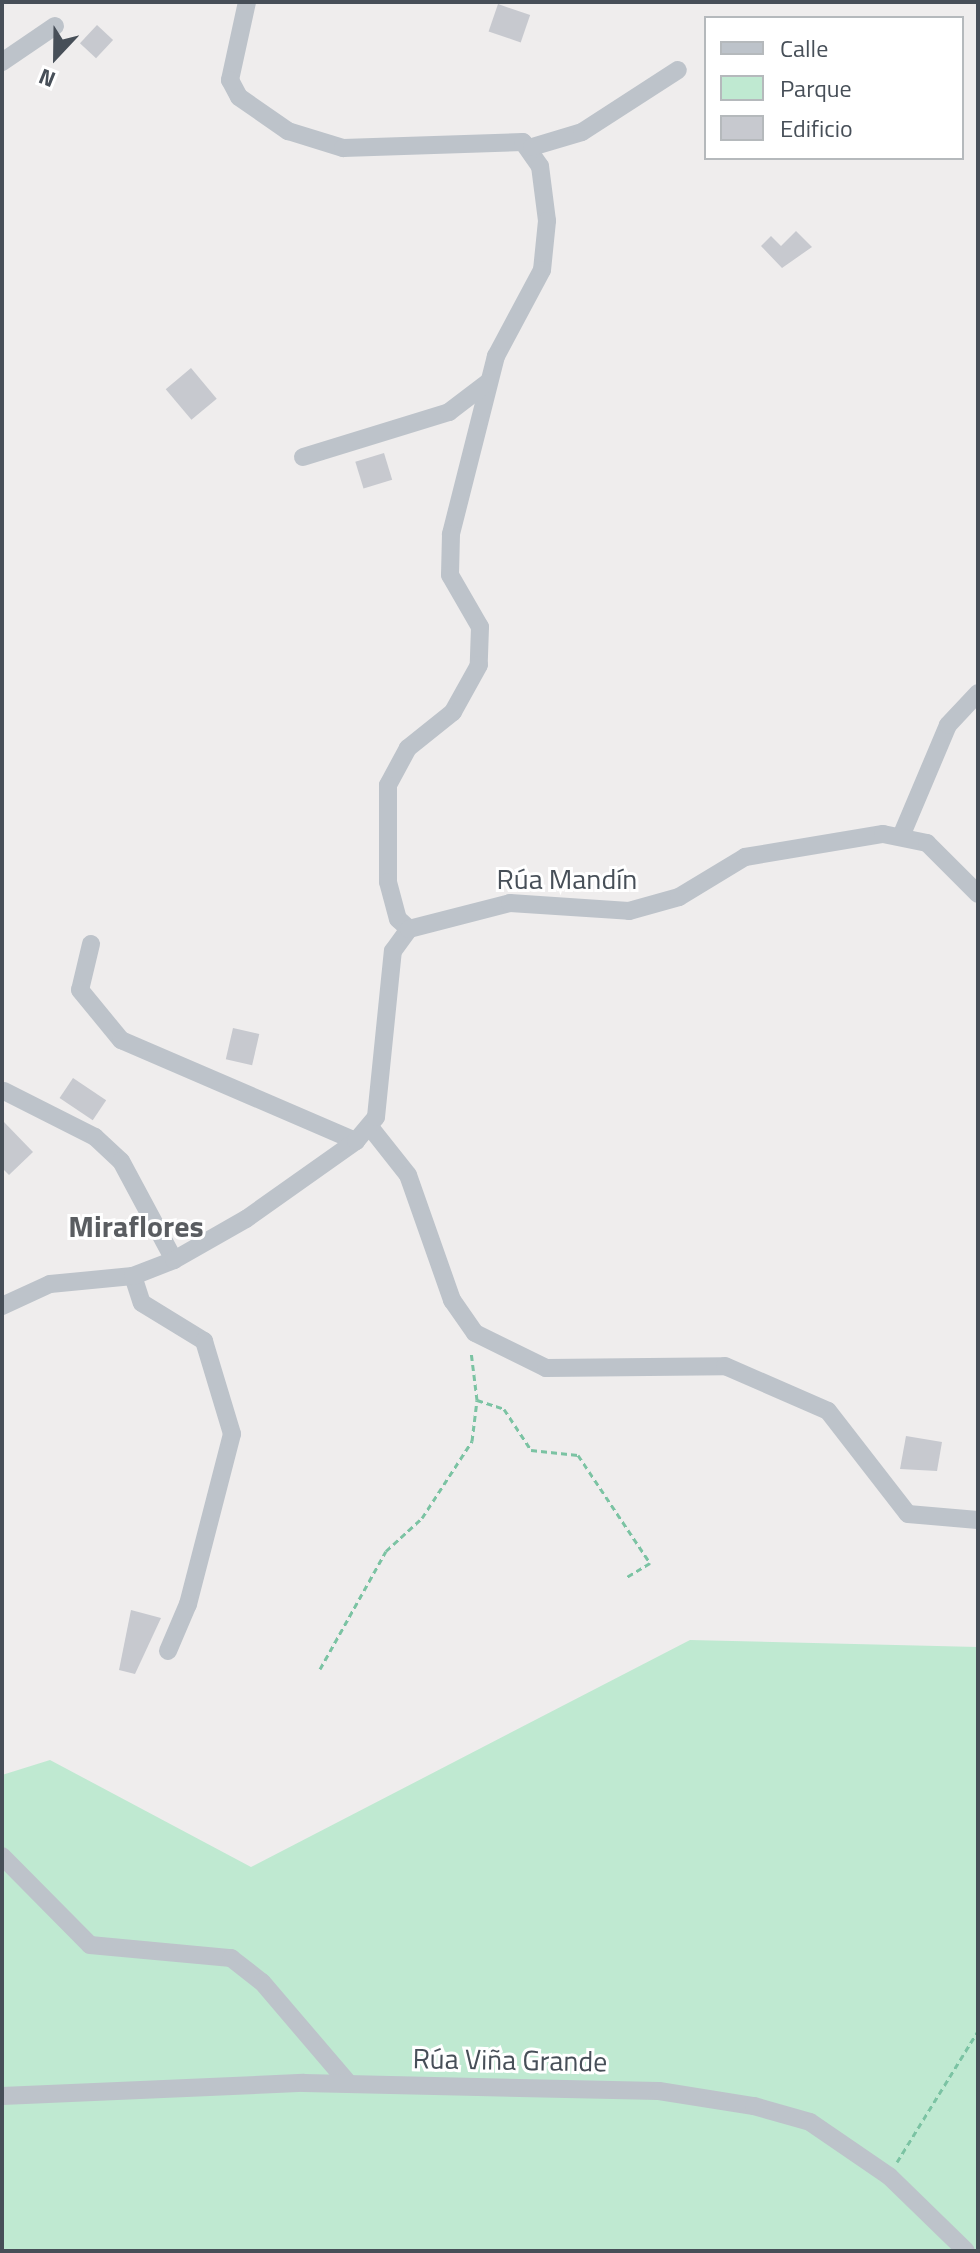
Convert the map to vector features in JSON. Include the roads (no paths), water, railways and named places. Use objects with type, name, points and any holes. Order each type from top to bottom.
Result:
[{"type":"street","points":[[247,2],[230,80],[239,97],[288,131],[343,148],[508,141],[532,147],[582,132],[678,70]]},
{"type":"street","points":[[2,62],[55,26]]},
{"type":"street","points":[[2,1306],[50,1284],[133,1276],[174,1260],[246,1219],[356,1141],[370,1127],[393,951],[409,929],[388,882],[388,785],[408,748],[453,712],[479,665],[480,627],[454,588],[449,565],[487,383],[534,290],[547,246],[532,147]]},
{"type":"street","points":[[303,457],[449,412],[487,383]]},
{"type":"street","points":[[978,693],[948,725],[902,834],[939,850],[978,894]]},
{"type":"street","name":"Rúa Mandín","points":[[409,929],[510,903],[629,911],[679,897],[767,851],[902,834]]},
{"type":"street","points":[[91,944],[80,990],[121,1040],[356,1141]]},
{"type":"street","points":[[4,1091],[95,1137],[121,1161],[174,1260]]},
{"type":"street","points":[[370,1127],[408,1175],[452,1300],[475,1333],[546,1368],[725,1366],[828,1411],[908,1514],[978,1520]]},
{"type":"street","points":[[133,1276],[142,1303],[204,1341],[232,1434],[188,1604],[168,1651]]},
{"type":"street","points":[[2,1856],[90,1945],[132,1955],[208,1951],[231,1958],[262,1982],[349,2084]]},
{"type":"street","name":"Rúa Viña Grande","points":[[2,2096],[349,2084],[659,2091],[754,2106],[810,2122],[889,2176],[966,2251]]},
{"type":"district","name":"Miraflores","points":[[136,1226]]}]
